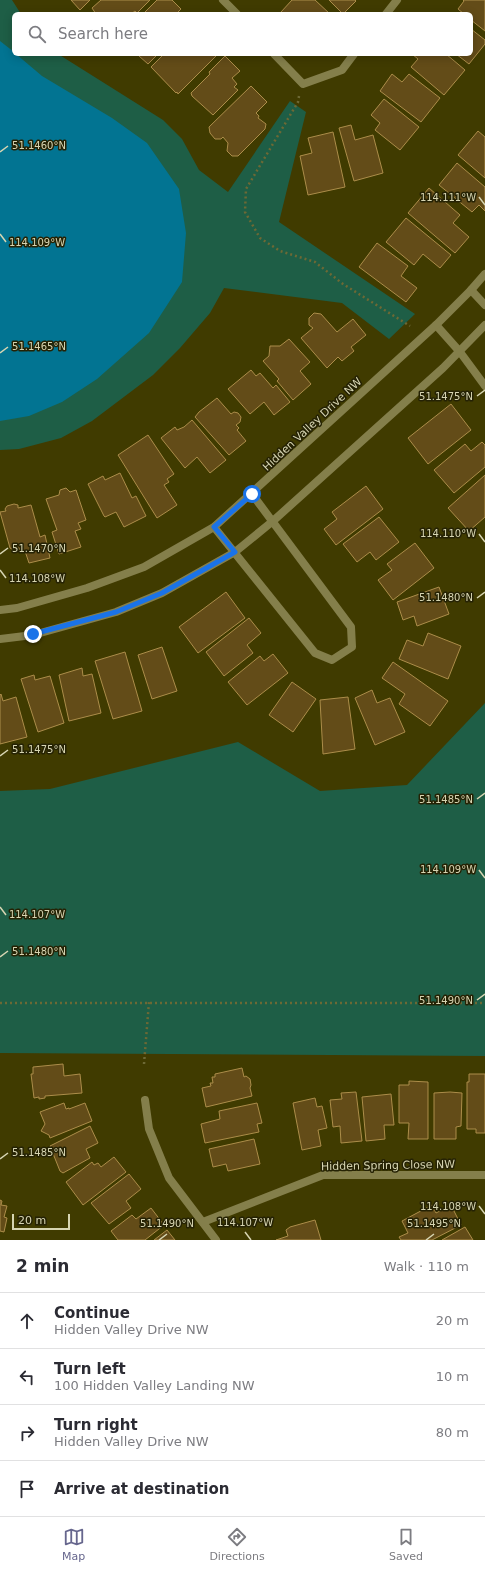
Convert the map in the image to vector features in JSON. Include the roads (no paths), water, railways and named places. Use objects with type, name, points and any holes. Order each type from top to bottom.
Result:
[{"type":"street","points":[[223,0],[235,12]]},
{"type":"street","points":[[388,12],[397,0]]},
{"type":"street","points":[[276,56],[303,84],[342,70],[352,56]]},
{"type":"street","name":"Hidden Valley Drive NW","points":[[0,610],[17,608],[87,588],[144,567],[214,527],[436,325],[485,274]]},
{"type":"street","points":[[471,290],[485,306]]},
{"type":"street","points":[[436,325],[460,352],[485,386]]},
{"type":"street","points":[[0,639],[33,634],[116,612],[162,593],[235,552],[273,521],[460,352],[485,326]]},
{"type":"street","points":[[214,527],[314,653],[332,660],[352,647],[351,627],[252,494]]},
{"type":"street","points":[[145,1100],[149,1129],[169,1178],[216,1240]]},
{"type":"street","name":"Hidden Spring Close NW","points":[[203,1222],[322,1175],[485,1175]]},
{"type":"water","points":[[0,41],[12,50],[12,56],[18,56],[42,76],[112,118],[147,143],[179,189],[186,233],[182,282],[149,333],[97,379],[62,402],[29,416],[0,421]]}]
